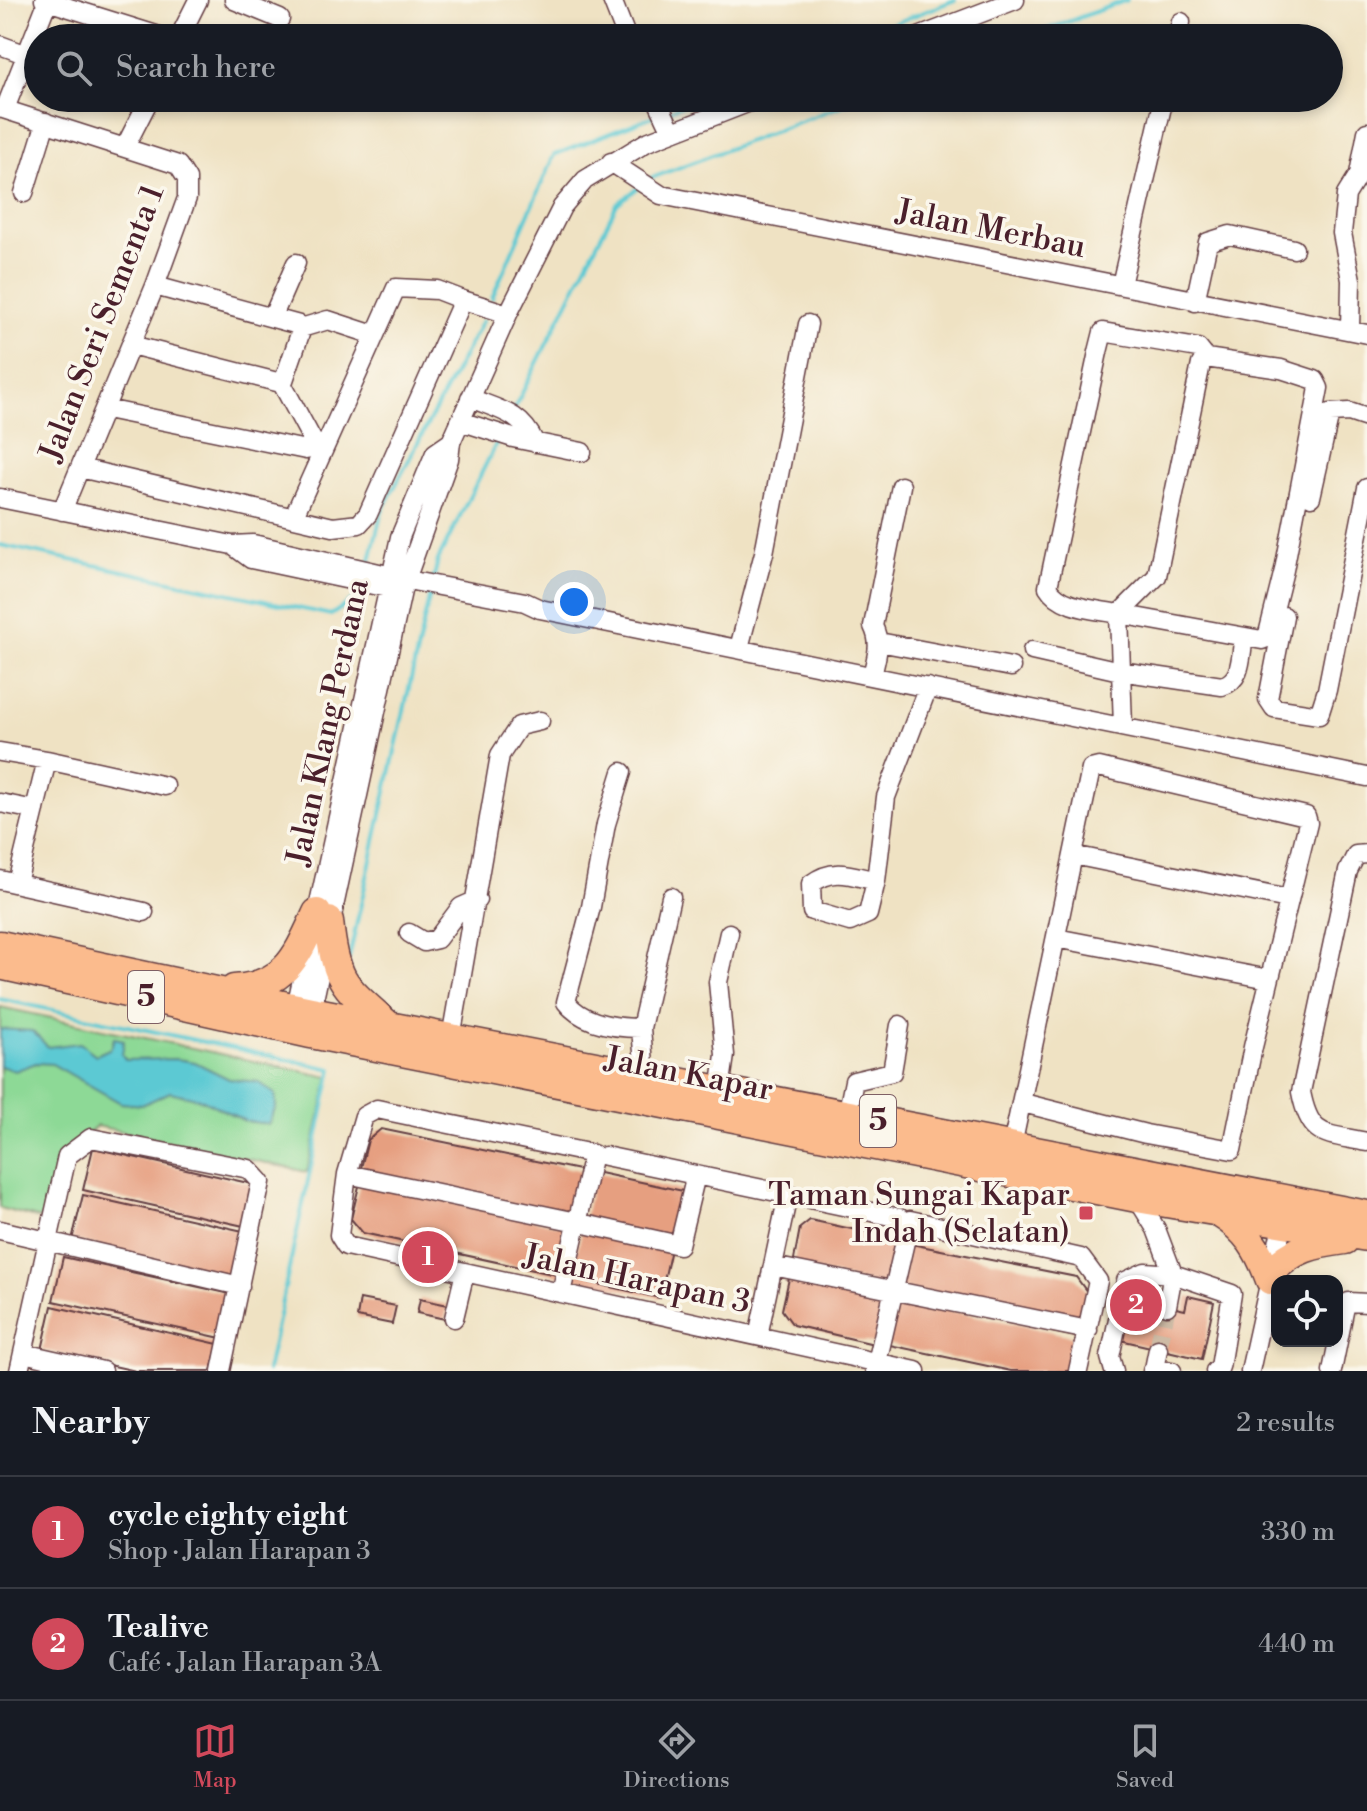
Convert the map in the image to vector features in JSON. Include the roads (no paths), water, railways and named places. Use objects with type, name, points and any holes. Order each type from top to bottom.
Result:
[{"type":"highway","points":[[213,990],[256,988],[273,980],[287,969],[323,917]]},
{"type":"highway","points":[[323,917],[339,978],[389,1025]]},
{"type":"highway","name":"Jalan Kapar","points":[[0,945],[213,990],[301,1020],[389,1025],[1157,1175],[1367,1226]]},
{"type":"highway","name":"Jalan Kapar","points":[[0,965],[301,1020],[1137,1198],[1283,1221],[1367,1226]]},
{"type":"highway","points":[[1212,1209],[1244,1231],[1256,1245],[1271,1275],[1286,1257],[1305,1246],[1367,1226]]},
{"type":"street","points":[[40,24],[46,0],[122,24]]},
{"type":"street","points":[[186,24],[198,0]]},
{"type":"street","points":[[234,0],[280,19]]},
{"type":"street","points":[[612,0],[621,24]]},
{"type":"street","points":[[952,24],[1015,0]]},
{"type":"street","points":[[0,45],[24,54]]},
{"type":"street","points":[[2,109],[24,71]]},
{"type":"street","name":"Jalan Seri Sementa 1","points":[[2,109],[178,165],[187,179],[187,198],[155,286],[62,511]]},
{"type":"street","name":"Jalan Seri Sementa 1","points":[[125,147],[143,112]]},
{"type":"street","points":[[663,112],[669,125]]},
{"type":"street","name":"Jalan Klang Perdana","points":[[301,1020],[389,582],[400,537],[435,453],[451,442],[508,314],[562,207],[585,180],[669,125],[713,112]]},
{"type":"street","points":[[1121,285],[1161,112]]},
{"type":"street","points":[[24,193],[46,122]]},
{"type":"street","points":[[1358,332],[1342,233],[1346,195],[1359,174],[1367,132]]},
{"type":"street","name":"Jalan Merbau","points":[[611,162],[661,195],[1358,332]]},
{"type":"street","points":[[1195,302],[1208,242],[1230,235],[1294,249]]},
{"type":"street","points":[[273,316],[296,263]]},
{"type":"street","points":[[155,286],[273,316],[301,328],[328,320],[374,335]]},
{"type":"street","points":[[293,518],[317,450],[396,288],[437,290],[508,314]]},
{"type":"street","points":[[80,468],[293,518],[347,528],[359,524],[368,514],[463,300]]},
{"type":"street","points":[[739,648],[764,553],[808,324]]},
{"type":"street","points":[[281,382],[301,328]]},
{"type":"street","points":[[1103,332],[1198,348],[1206,358],[1281,369],[1315,380],[1319,388],[1284,570],[1267,638],[1244,637],[1069,604],[1053,595],[1048,587],[1103,332]]},
{"type":"street","points":[[131,345],[281,382],[317,450]]},
{"type":"street","points":[[1123,726],[1119,614],[1157,576],[1201,364],[1206,358]]},
{"type":"street","points":[[470,398],[526,424],[535,443]]},
{"type":"street","points":[[106,409],[317,450]]},
{"type":"street","points":[[1367,418],[1349,412],[1330,413],[1268,699],[1274,708],[1307,716],[1319,715],[1323,711],[1367,488]]},
{"type":"street","points":[[460,421],[535,443],[582,452]]},
{"type":"street","points":[[872,676],[879,642],[873,626],[901,486]]},
{"type":"street","points":[[0,498],[232,545],[251,559],[525,602],[540,609],[1367,777]]},
{"type":"street","points":[[1032,651],[1120,671],[1222,686],[1232,683],[1237,676],[1244,637]]},
{"type":"street","points":[[879,642],[1011,667]]},
{"type":"street","points":[[876,881],[886,797],[928,687]]},
{"type":"street","points":[[451,1038],[500,755],[519,726],[540,721]]},
{"type":"street","points":[[0,752],[165,786]]},
{"type":"street","points":[[47,760],[35,810],[8,882],[144,912]]},
{"type":"street","points":[[1012,1146],[1087,776],[1091,769],[1099,767],[1306,816],[1308,823],[1269,979],[1232,1150],[1146,1134],[1023,1103]]},
{"type":"street","points":[[622,772],[606,824],[591,907],[566,1002],[576,1015],[591,1021],[641,1028]]},
{"type":"street","points":[[0,803],[35,810]]},
{"type":"street","points":[[1367,854],[1356,855],[1348,871],[1301,1092],[1306,1118],[1317,1130],[1367,1142]]},
{"type":"street","points":[[1073,855],[1288,899]]},
{"type":"street","points":[[645,1076],[641,1028],[671,897]]},
{"type":"street","points":[[409,933],[424,942],[437,939],[461,907],[477,900]]},
{"type":"street","points":[[720,1090],[725,1055],[718,982],[729,933]]},
{"type":"street","points":[[1056,938],[1269,979]]},
{"type":"street","points":[[847,1115],[854,1081],[892,1072],[900,1025]]},
{"type":"street","points":[[696,1175],[679,1245],[347,1174],[364,1116],[377,1109],[696,1175],[905,1219],[1081,1258],[1098,1281],[1078,1371]]},
{"type":"street","points":[[103,1371],[21,1362],[67,1156],[91,1138],[249,1169],[261,1182],[221,1371]]},
{"type":"street","points":[[561,1293],[583,1224],[599,1155]]},
{"type":"street","name":"Jalan Harapan 3","points":[[347,1174],[339,1235],[346,1246],[758,1336],[876,1367],[916,1371]]},
{"type":"street","points":[[1157,1175],[1182,1188],[1266,1206],[1283,1221],[1250,1371]]},
{"type":"street","points":[[758,1336],[788,1195]]},
{"type":"street","points":[[1137,1198],[1156,1229],[1173,1274],[1167,1306]]},
{"type":"street","points":[[876,1367],[894,1291],[905,1219]]},
{"type":"street","points":[[0,1230],[240,1286]]},
{"type":"street","points":[[773,1266],[1088,1330]]},
{"type":"street","points":[[454,1318],[465,1272]]},
{"type":"street","points":[[1114,1371],[1110,1357],[1126,1281],[1145,1272],[1173,1274],[1230,1291],[1233,1299],[1220,1367],[1215,1371]]},
{"type":"street","points":[[1332,1371],[1358,1303]]},
{"type":"street","points":[[1227,1331],[1257,1339]]},
{"type":"street","points":[[1158,1349],[1160,1370]]},
{"type":"water","points":[[0,1029],[32,1031],[48,1047],[80,1043],[96,1055],[111,1048],[114,1038],[124,1040],[122,1055],[126,1060],[176,1059],[195,1062],[229,1079],[258,1082],[275,1094],[276,1107],[268,1124],[245,1121],[201,1099],[170,1092],[142,1105],[121,1103],[52,1064],[36,1063],[15,1071],[0,1066]]},
{"type":"waterway","points":[[892,24],[955,0]]},
{"type":"waterway","points":[[1062,24],[1127,0]]},
{"type":"waterway","points":[[649,179],[825,112]]},
{"type":"waterway","points":[[492,298],[554,155],[656,115]]},
{"type":"waterway","points":[[513,411],[617,204],[639,187]]},
{"type":"waterway","points":[[369,564],[382,511],[482,321]]},
{"type":"waterway","points":[[433,581],[438,560],[498,440]]},
{"type":"waterway","points":[[0,545],[331,615],[362,594],[363,588]]},
{"type":"waterway","points":[[349,958],[431,589]]},
{"type":"waterway","points":[[0,999],[332,1069],[267,1371]]},
{"type":"tunnel","points":[[1158,1349],[1167,1306]]},
{"type":"place","name":"Taman Sungai Kapar Indah (Selatan)","points":[[1086,1213]]},
{"type":"place","name":"cycle eighty eight","points":[[428,1257]]},
{"type":"place","name":"Tealive","points":[[1136,1305]]}]
